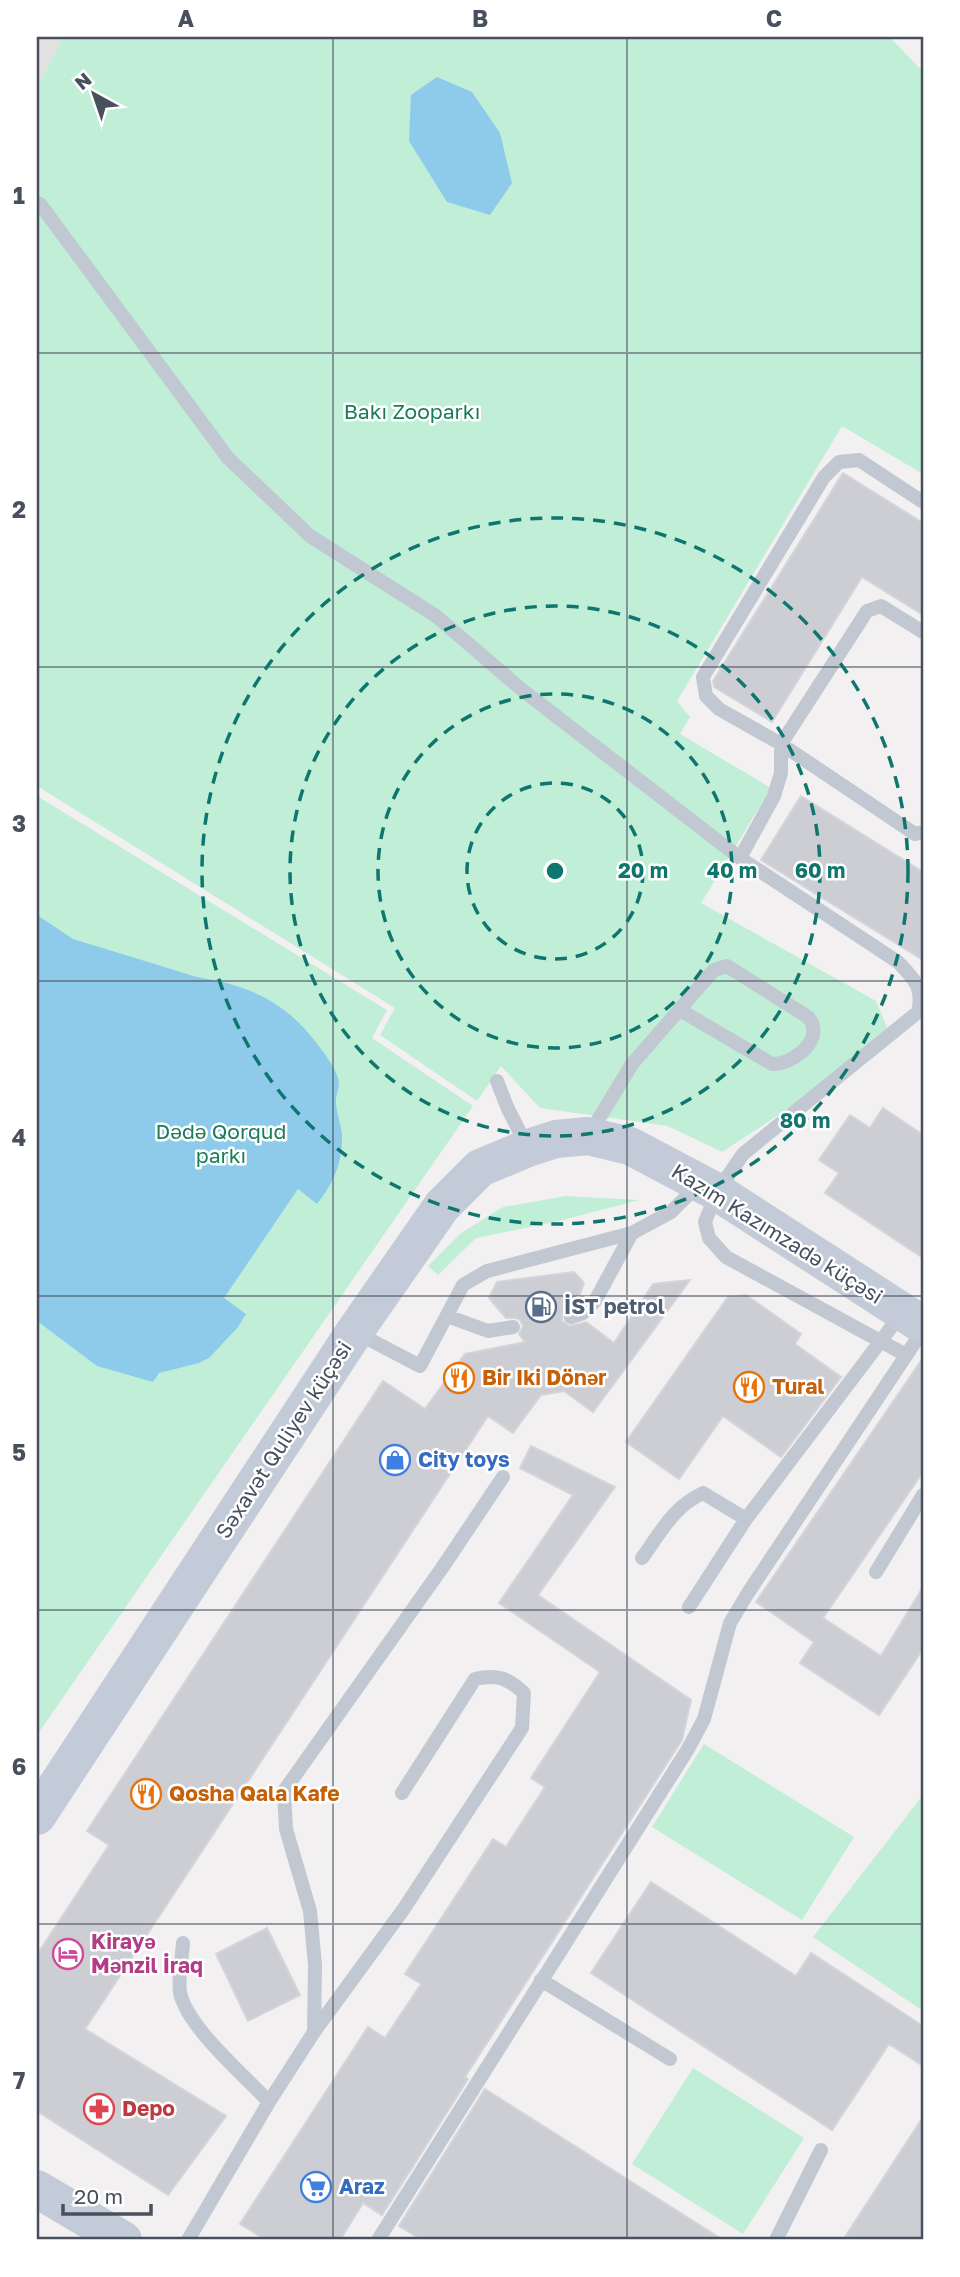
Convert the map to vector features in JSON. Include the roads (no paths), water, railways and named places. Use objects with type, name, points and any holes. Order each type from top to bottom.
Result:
[{"type":"main road","name":"Səxavət Quliyev küçəsi","points":[[37,1816],[355,1331],[442,1206],[480,1168],[556,1139],[588,1136]]},
{"type":"main road","name":"Kazım Kazımzadə küçəsi","points":[[588,1136],[630,1146],[709,1187],[908,1333]]},
{"type":"main road","points":[[37,2189],[123,2240]]},
{"type":"lane","points":[[40,204],[228,458],[310,536],[436,616],[521,689],[740,858],[898,962],[913,978],[922,996],[921,1011],[760,1138],[709,1187],[671,1212],[632,1233],[487,1271],[463,1285],[420,1366],[355,1331]]},
{"type":"lane","points":[[923,502],[859,460],[839,462],[824,477],[703,677],[706,696],[719,709],[781,744],[915,834],[923,832]]},
{"type":"lane","points":[[740,858],[774,796],[781,773],[781,744],[867,611],[881,606],[923,632]]},
{"type":"lane","points":[[588,1136],[632,1064],[714,970],[727,965],[808,1017],[813,1027],[811,1040],[795,1058],[781,1065],[772,1064],[680,1010]]},
{"type":"lane","points":[[497,1081],[528,1148]]},
{"type":"lane","points":[[709,1187],[705,1222],[709,1238],[726,1257],[908,1333]]},
{"type":"lane","points":[[571,1317],[583,1313],[595,1301],[632,1233]]},
{"type":"lane","points":[[447,1316],[488,1331],[513,1327]]},
{"type":"lane","points":[[689,1607],[746,1519],[908,1333]]},
{"type":"lane","points":[[378,2240],[694,1739],[704,1719],[730,1623],[908,1333]]},
{"type":"lane","points":[[314,2032],[315,1965],[310,1911],[286,1829],[284,1791],[442,1569],[503,1478]]},
{"type":"lane","points":[[642,1558],[675,1511],[703,1493],[746,1519]]},
{"type":"lane","points":[[876,1572],[923,1495]]},
{"type":"lane","points":[[188,2240],[269,2102],[314,2032],[404,1910],[522,1728],[524,1693],[512,1681],[490,1675],[475,1679],[402,1793]]},
{"type":"lane","points":[[183,1943],[180,1992],[188,2012],[205,2036],[269,2102]]},
{"type":"lane","points":[[541,1980],[670,2059]]},
{"type":"lane","points":[[776,2240],[821,2150]]},
{"type":"water","points":[[437,77],[472,92],[500,133],[512,183],[490,215],[447,202],[409,141],[411,95]]},
{"type":"water","points":[[37,915],[73,939],[232,985],[263,997],[303,1027],[328,1059],[338,1078],[336,1104],[342,1145],[339,1163],[328,1189],[317,1204],[298,1189],[224,1298],[246,1314],[238,1327],[209,1358],[159,1373],[153,1382],[97,1366],[37,1321]]},
{"type":"place","name":"İST petrol","points":[[541,1307]]},
{"type":"place","name":"Bir Iki Dönər","points":[[459,1378]]},
{"type":"place","name":"Tural","points":[[749,1387]]},
{"type":"place","name":"City toys","points":[[395,1460]]},
{"type":"place","name":"Qosha Qala Kafe","points":[[146,1794]]},
{"type":"place","name":"Kirayə Mənzil İraq","points":[[68,1954]]},
{"type":"place","name":"Depo","points":[[99,2109]]},
{"type":"place","name":"Araz","points":[[316,2187]]},
{"type":"park label","name":"Bakı Zooparkı","points":[[412,412]]},
{"type":"park label","name":"Dədə Qorqud parkı","points":[[221,1144]]}]
